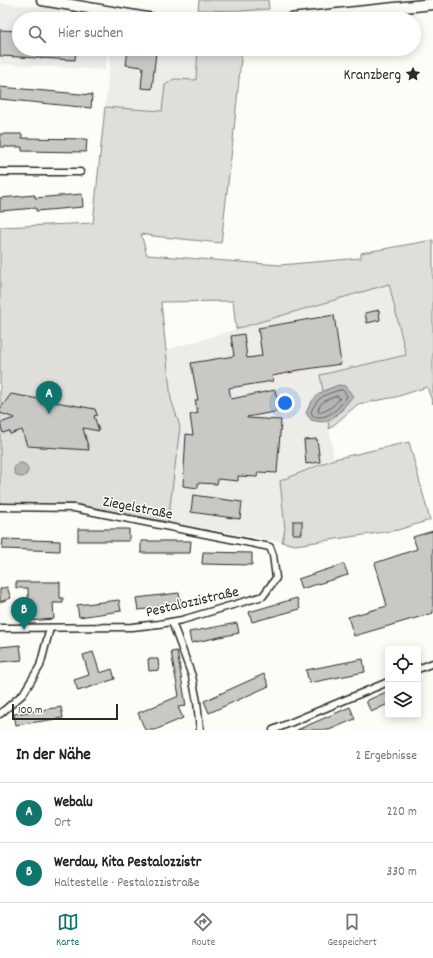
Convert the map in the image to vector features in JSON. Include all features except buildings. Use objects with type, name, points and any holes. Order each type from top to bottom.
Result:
[{"type":"main road","points":[[42,0],[112,12]]},
{"type":"main road","points":[[355,12],[433,4]]},
{"type":"street","points":[[0,172],[80,172]]},
{"type":"street","name":"Ziegelstraße","points":[[0,506],[74,508],[270,548]]},
{"type":"street","name":"Pestalozzistraße","points":[[0,628],[132,627],[172,622],[263,596],[276,578],[274,555],[270,548]]},
{"type":"street","points":[[172,622],[192,676],[200,730]]},
{"type":"street","points":[[0,714],[23,694],[40,666],[50,628]]},
{"type":"street","points":[[421,668],[433,663]]},
{"type":"street","points":[[273,730],[385,683]]},
{"type":"shaded area","points":[[199,0],[268,0],[269,9],[241,11],[198,10]]},
{"type":"shaded area","points":[[0,3],[49,8],[61,12],[12,12],[12,56],[107,56],[105,70],[0,64]]},
{"type":"shaded area","points":[[110,56],[198,56],[196,80],[174,79],[162,111],[105,107]]},
{"type":"shaded area","points":[[198,56],[241,56],[221,243],[141,234],[147,255],[280,265],[361,258],[361,253],[433,240],[433,404],[427,387],[396,397],[358,404],[329,429],[328,421],[343,409],[339,385],[323,391],[320,375],[406,355],[389,284],[236,329],[233,301],[161,302],[171,399],[180,427],[168,522],[73,504],[0,504],[0,227],[93,223],[105,107],[162,111],[165,85],[174,79],[196,80]]},
{"type":"shaded area","points":[[389,284],[406,355],[320,375],[323,391],[312,400],[318,422],[328,421],[334,459],[280,481],[285,529],[282,542],[168,522],[180,427],[171,399],[166,350]]},
{"type":"shaded area","points":[[409,442],[430,520],[398,530],[295,545],[282,542],[285,529],[280,481],[334,459]]},
{"type":"water","points":[[339,385],[345,386],[353,396],[342,410],[331,419],[324,422],[311,420],[306,413],[318,394]]},
{"type":"water","points":[[18,463],[24,463],[28,467],[28,473],[24,477],[18,477],[14,473],[14,467]]},
{"type":"place","name":"Kranzberg","points":[[413,74]]},
{"type":"place","name":"Webalu","points":[[49,414]]},
{"type":"place","name":"Werdau, Kita Pestalozzistr","points":[[24,630]]}]
